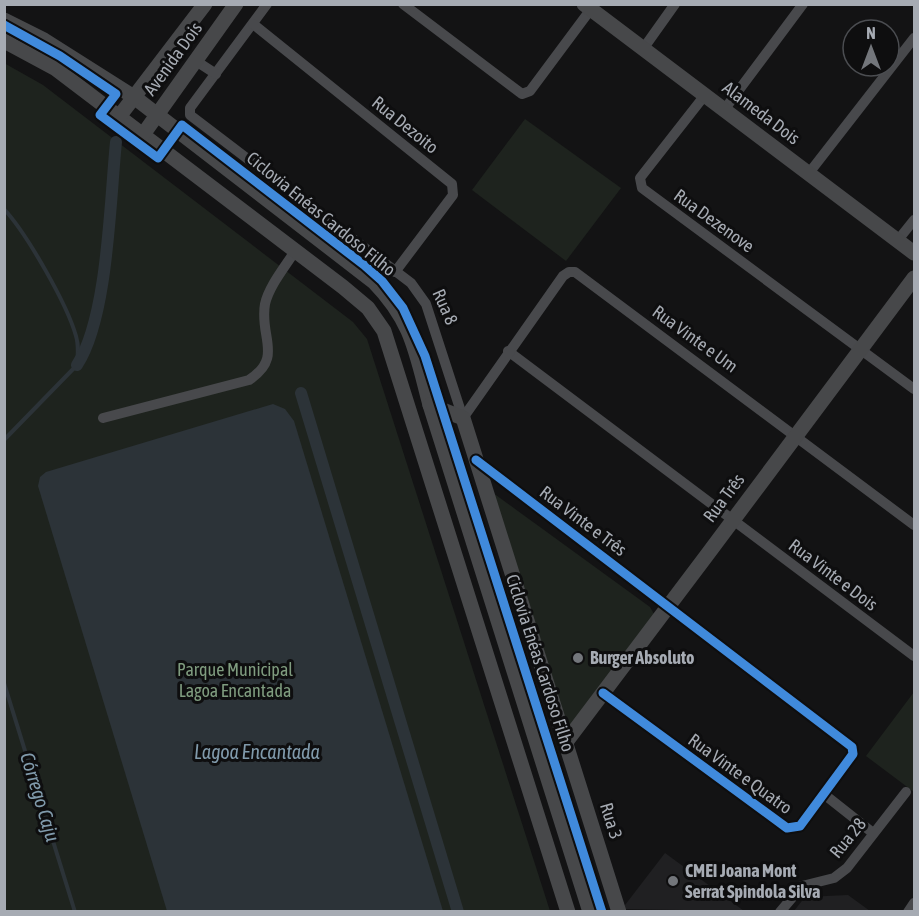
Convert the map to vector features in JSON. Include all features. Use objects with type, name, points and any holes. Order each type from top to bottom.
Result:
[{"type":"main road","name":"Avenida Dois","points":[[118,118],[205,4]]},
{"type":"main road","name":"Avenida Dois","points":[[142,136],[237,4]]},
{"type":"main road","name":"Alameda Dois","points":[[587,7],[915,252]]},
{"type":"main road","points":[[4,20],[44,40],[134,97],[374,282],[402,314],[590,912]]},
{"type":"main road","points":[[4,41],[56,69],[295,250],[368,309],[384,331],[568,912]]},
{"type":"main road","name":"Rua Três","points":[[566,742],[670,607],[732,519],[915,278]]},
{"type":"main road","points":[[430,405],[463,418]]},
{"type":"main road","name":"Rua 8","points":[[463,418],[566,742]]},
{"type":"main road","name":"Rua 3","points":[[566,742],[619,912]]},
{"type":"street","name":"Rua 8","points":[[267,4],[189,111],[193,119],[411,283],[426,304],[463,418]]},
{"type":"street","points":[[403,4],[522,94],[530,91],[587,7]]},
{"type":"street","points":[[643,49],[675,4]]},
{"type":"street","points":[[724,110],[803,4]]},
{"type":"street","name":"Rua Dezoito","points":[[254,24],[452,184],[453,195],[395,272]]},
{"type":"street","points":[[809,173],[915,38]]},
{"type":"street","points":[[196,61],[216,74]]},
{"type":"street","name":"Rua Dezenove","points":[[705,95],[640,178],[640,186],[861,349]]},
{"type":"street","points":[[898,240],[915,220]]},
{"type":"street","points":[[104,418],[249,380],[264,370],[270,354],[265,327],[265,304],[295,250]]},
{"type":"street","name":"Rua Vinte e Um","points":[[508,351],[562,276],[571,271],[579,274],[798,435]]},
{"type":"street","points":[[861,349],[915,389]]},
{"type":"street","points":[[463,418],[508,351],[732,519]]},
{"type":"street","points":[[798,435],[915,525]]},
{"type":"street","name":"Rua Vinte e Três","points":[[476,460],[670,607]]},
{"type":"street","name":"Rua Vinte e Dois","points":[[732,519],[915,656]]},
{"type":"street","name":"Rua Vinte e Quatro","points":[[603,693],[787,828],[800,826],[825,795],[851,759],[852,747],[670,607]]},
{"type":"street","name":"Rua 28","points":[[780,912],[802,886],[834,878],[848,868],[906,792]]},
{"type":"street","points":[[825,795],[873,833]]},
{"type":"street","points":[[908,912],[915,903]]},
{"type":"shaded area","name":"CMEI Joana Mont Serrat Spindola Silva","points":[[665,853],[744,911],[622,909]]},
{"type":"shaded area","points":[[848,895],[870,911],[794,911],[805,897]]},
{"type":"green space","name":"Parque Municipal Lagoa Encantada","points":[[4,63],[43,85],[353,322],[367,339],[550,911],[5,911]]},
{"type":"green space","points":[[525,119],[621,188],[566,261],[472,190]]},
{"type":"green space","points":[[489,490],[650,607],[654,614],[569,730]]},
{"type":"green space","points":[[914,692],[914,792],[866,756]]},
{"type":"water","name":"Lagoa Encantada","points":[[273,404],[285,409],[294,421],[443,911],[167,911],[38,486],[40,477],[46,472]]},
{"type":"waterway","points":[[77,365],[87,344],[101,289],[106,258],[116,142]]},
{"type":"waterway","name":"Córrego Caju","points":[[4,209],[35,252],[55,288],[71,322],[78,350],[77,365],[4,440]]},
{"type":"waterway","points":[[301,393],[458,912]]},
{"type":"waterway","name":"Córrego Caju","points":[[4,683],[75,912]]},
{"type":"cycle path","name":"Ciclovia Enéas Cardoso Filho","points":[[4,25],[60,56],[116,94],[100,115],[158,158],[182,125],[364,265],[382,281],[403,308],[425,356],[602,912]]},
{"type":"cycle path","points":[[476,460],[852,747],[853,754],[800,826],[787,828],[603,693]]},
{"type":"place","name":"Burger Absoluto","points":[[578,658]]},
{"type":"place","name":"CMEI Joana Mont Serrat Spindola Silva","points":[[673,881]]}]
